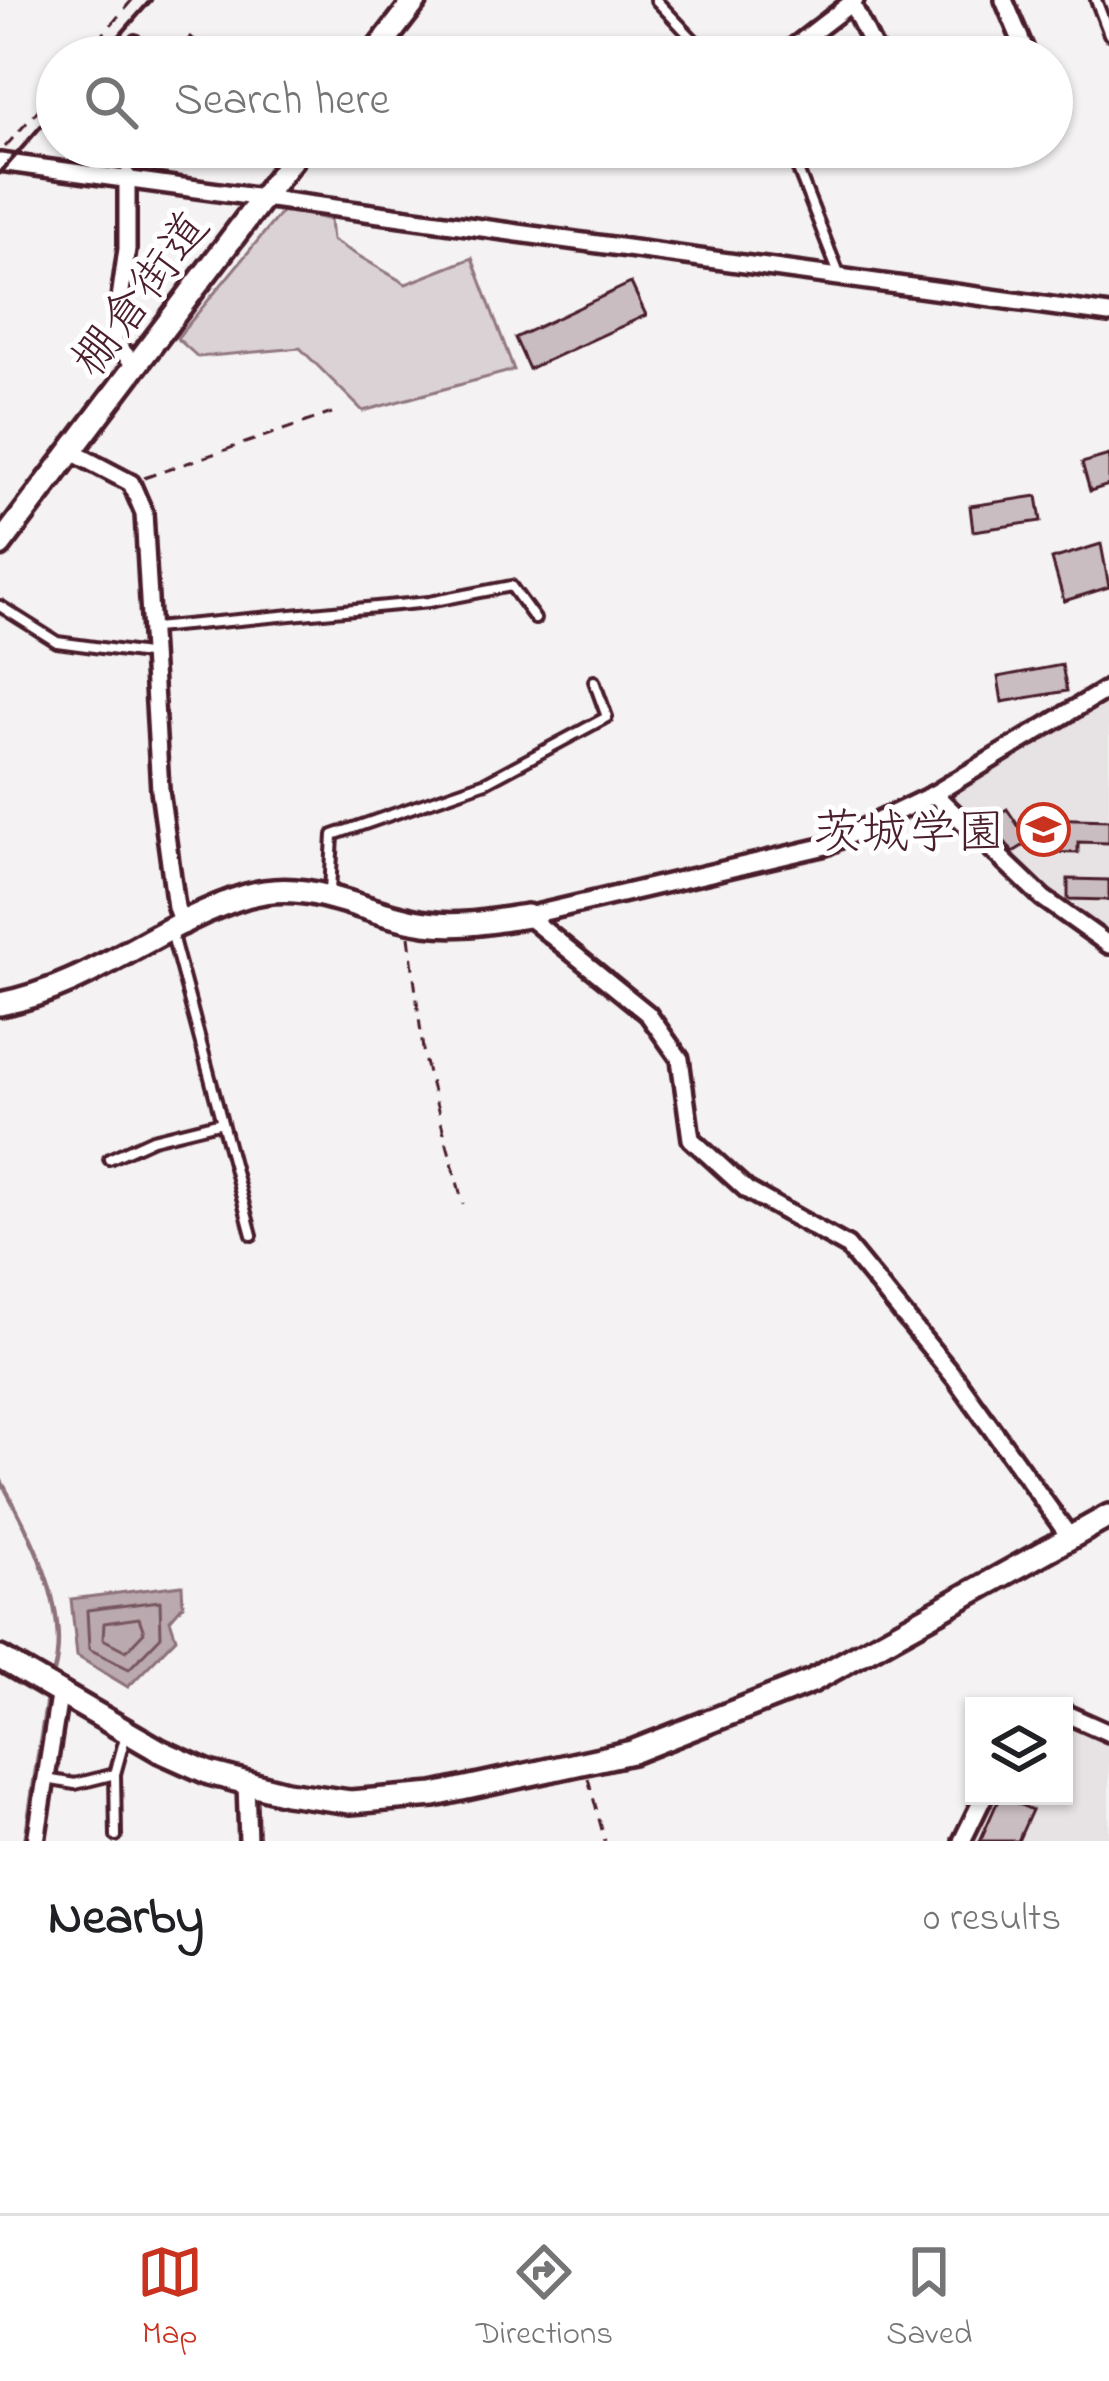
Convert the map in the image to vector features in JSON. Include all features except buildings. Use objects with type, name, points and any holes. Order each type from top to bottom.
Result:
[{"type":"street","points":[[388,36],[416,0]]},
{"type":"street","points":[[1004,0],[1019,36]]},
{"type":"street","points":[[808,36],[853,1],[869,36]]},
{"type":"street","points":[[0,157],[36,162]]},
{"type":"street","points":[[74,168],[1109,314]]},
{"type":"street","name":"棚倉街道","points":[[0,545],[284,168]]},
{"type":"street","points":[[127,176],[127,250],[114,341],[136,367]]},
{"type":"street","points":[[72,452],[131,483],[144,513],[160,790],[177,930]]},
{"type":"street","points":[[0,1004],[81,980],[247,896],[330,893],[406,919],[466,925],[527,916],[826,846],[934,794],[1109,688]]},
{"type":"street","points":[[934,794],[1043,898],[1109,944]]},
{"type":"street","points":[[527,916],[648,1014],[680,1059],[685,1127],[691,1139],[747,1190],[848,1246],[956,1379],[1069,1536]]},
{"type":"street","points":[[0,1658],[180,1761],[246,1784],[350,1802],[384,1800],[585,1764],[688,1732],[828,1673],[1109,1516]]},
{"type":"street","points":[[36,1841],[60,1690]]},
{"type":"street","points":[[1073,1717],[1109,1733]]},
{"type":"street","points":[[246,1784],[248,1841]]},
{"type":"street","points":[[962,1841],[980,1805]]},
{"type":"lane","points":[[656,0],[690,36]]},
{"type":"lane","points":[[1096,0],[1109,34]]},
{"type":"lane","points":[[127,176],[128,168]]},
{"type":"lane","points":[[797,168],[840,277]]},
{"type":"lane","points":[[152,628],[429,602],[511,586],[535,619]]},
{"type":"lane","points":[[0,606],[57,642],[154,655]]},
{"type":"lane","points":[[330,893],[333,835],[486,782],[607,717],[594,681]]},
{"type":"lane","points":[[177,930],[218,1123],[253,1235]]},
{"type":"lane","points":[[109,1159],[153,1139],[218,1123]]},
{"type":"lane","points":[[116,1836],[115,1774],[127,1732]]},
{"type":"lane","points":[[46,1779],[75,1784],[115,1774]]},
{"type":"path","points":[[102,36],[132,0]]},
{"type":"path","points":[[0,157],[36,113]]},
{"type":"path","points":[[131,483],[332,413]]},
{"type":"path","points":[[406,919],[424,1058],[464,1204]]},
{"type":"path","points":[[585,1764],[604,1841]]},
{"type":"shaded area","points":[[284,209],[330,220],[332,240],[406,284],[472,258],[514,370],[363,411],[300,348],[198,357],[177,338]]},
{"type":"shaded area","name":"茨城学園","points":[[1109,700],[1109,936],[1014,862],[945,797]]},
{"type":"shaded area","points":[[1073,1725],[1109,1742],[1109,1841],[970,1841],[988,1805],[1073,1805]]},
{"type":"water","points":[[182,1585],[183,1605],[170,1620],[176,1638],[128,1687],[77,1656],[71,1599]]},
{"type":"waterway","points":[[0,1479],[34,1546],[52,1597],[58,1648],[54,1672]]},
{"type":"waterway","points":[[25,1841],[47,1698]]},
{"type":"railway","points":[[119,36],[151,0]]},
{"type":"railway","points":[[0,173],[36,132]]},
{"type":"place","name":"茨城学園","points":[[1044,830]]}]
